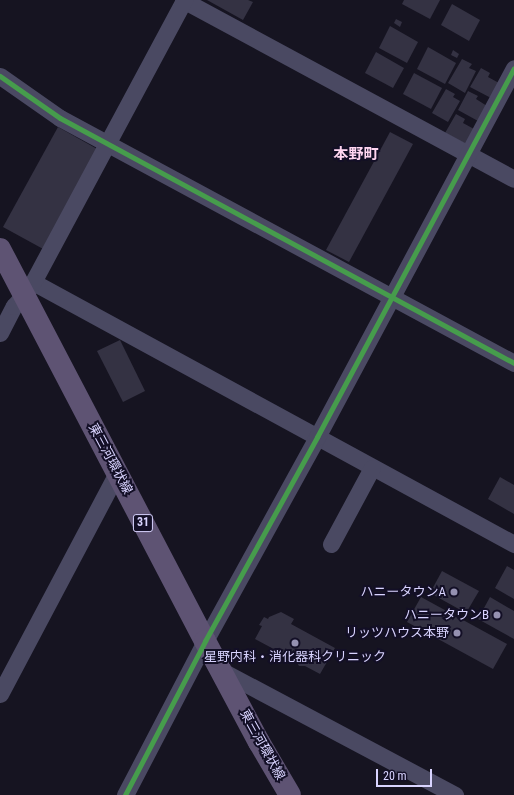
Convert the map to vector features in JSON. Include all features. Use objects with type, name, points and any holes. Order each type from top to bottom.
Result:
[{"type":"main road","name":"東三河環状線","points":[[0,249],[28,289],[117,473],[259,742],[290,795]]},
{"type":"street","points":[[0,332],[14,306],[28,289],[108,144],[183,0],[514,179]]},
{"type":"street","points":[[125,795],[205,641],[317,437],[391,296],[469,155],[514,68]]},
{"type":"street","points":[[0,76],[60,118],[514,364]]},
{"type":"street","points":[[28,289],[317,437],[514,544]]},
{"type":"street","points":[[330,544],[372,468]]},
{"type":"street","points":[[0,694],[117,473]]},
{"type":"street","points":[[222,671],[455,795]]},
{"type":"building","points":[[207,0],[248,0],[253,2],[243,20]]},
{"type":"building","points":[[404,0],[440,0],[430,19],[402,4]]},
{"type":"building","points":[[452,4],[480,20],[469,41],[441,25]]},
{"type":"building","points":[[396,19],[402,22],[400,27],[394,23]]},
{"type":"building","points":[[390,26],[418,42],[407,63],[379,48]]},
{"type":"building","points":[[428,47],[456,63],[445,84],[417,69]]},
{"type":"building","points":[[453,50],[459,54],[457,58],[451,55]]},
{"type":"building","points":[[376,52],[404,68],[393,88],[365,73]]},
{"type":"building","points":[[462,59],[472,64],[469,68],[476,71],[465,93],[448,83]]},
{"type":"building","points":[[481,68],[490,73],[488,77],[499,83],[491,98],[470,87]]},
{"type":"building","points":[[414,73],[442,88],[431,109],[403,94]]},
{"type":"building","points":[[446,89],[455,94],[453,97],[460,101],[448,122],[432,113]]},
{"type":"building","points":[[468,91],[478,96],[476,99],[487,106],[478,121],[458,110]]},
{"type":"building","points":[[456,114],[465,119],[463,123],[474,129],[466,144],[445,133]]},
{"type":"building","points":[[58,127],[99,150],[45,250],[3,227]]},
{"type":"building","points":[[390,132],[413,144],[349,262],[326,250]]},
{"type":"building","points":[[120,340],[145,391],[123,402],[97,351]]},
{"type":"building","points":[[500,477],[514,485],[514,514],[488,499]]},
{"type":"building","points":[[507,566],[514,570],[514,599],[495,588]]},
{"type":"building","name":"ハニータウンA","points":[[442,571],[479,591],[466,613],[430,593]]},
{"type":"building","name":"リッツハウス本野","points":[[421,597],[507,644],[493,669],[407,622]]},
{"type":"building","name":"ハニータウンB","points":[[490,597],[514,611],[514,639],[478,619]]},
{"type":"building","name":"星野内科・消化器科クリニック","points":[[281,612],[294,619],[291,624],[335,648],[320,674],[305,666],[299,666],[296,661],[255,639],[262,626],[259,625],[264,617],[268,619],[269,617]]},
{"type":"cycle path","points":[[125,795],[205,641],[317,437],[514,68]]},
{"type":"cycle path","points":[[0,76],[60,118],[514,363]]},
{"type":"place","name":"ハニータウンA","points":[[454,592]]},
{"type":"place","name":"ハニータウンB","points":[[497,615]]},
{"type":"place","name":"リッツハウス本野","points":[[457,633]]},
{"type":"place","name":"星野内科・消化器科クリニック","points":[[295,643]]},
{"type":"district","name":"本野町","points":[[356,155]]}]
